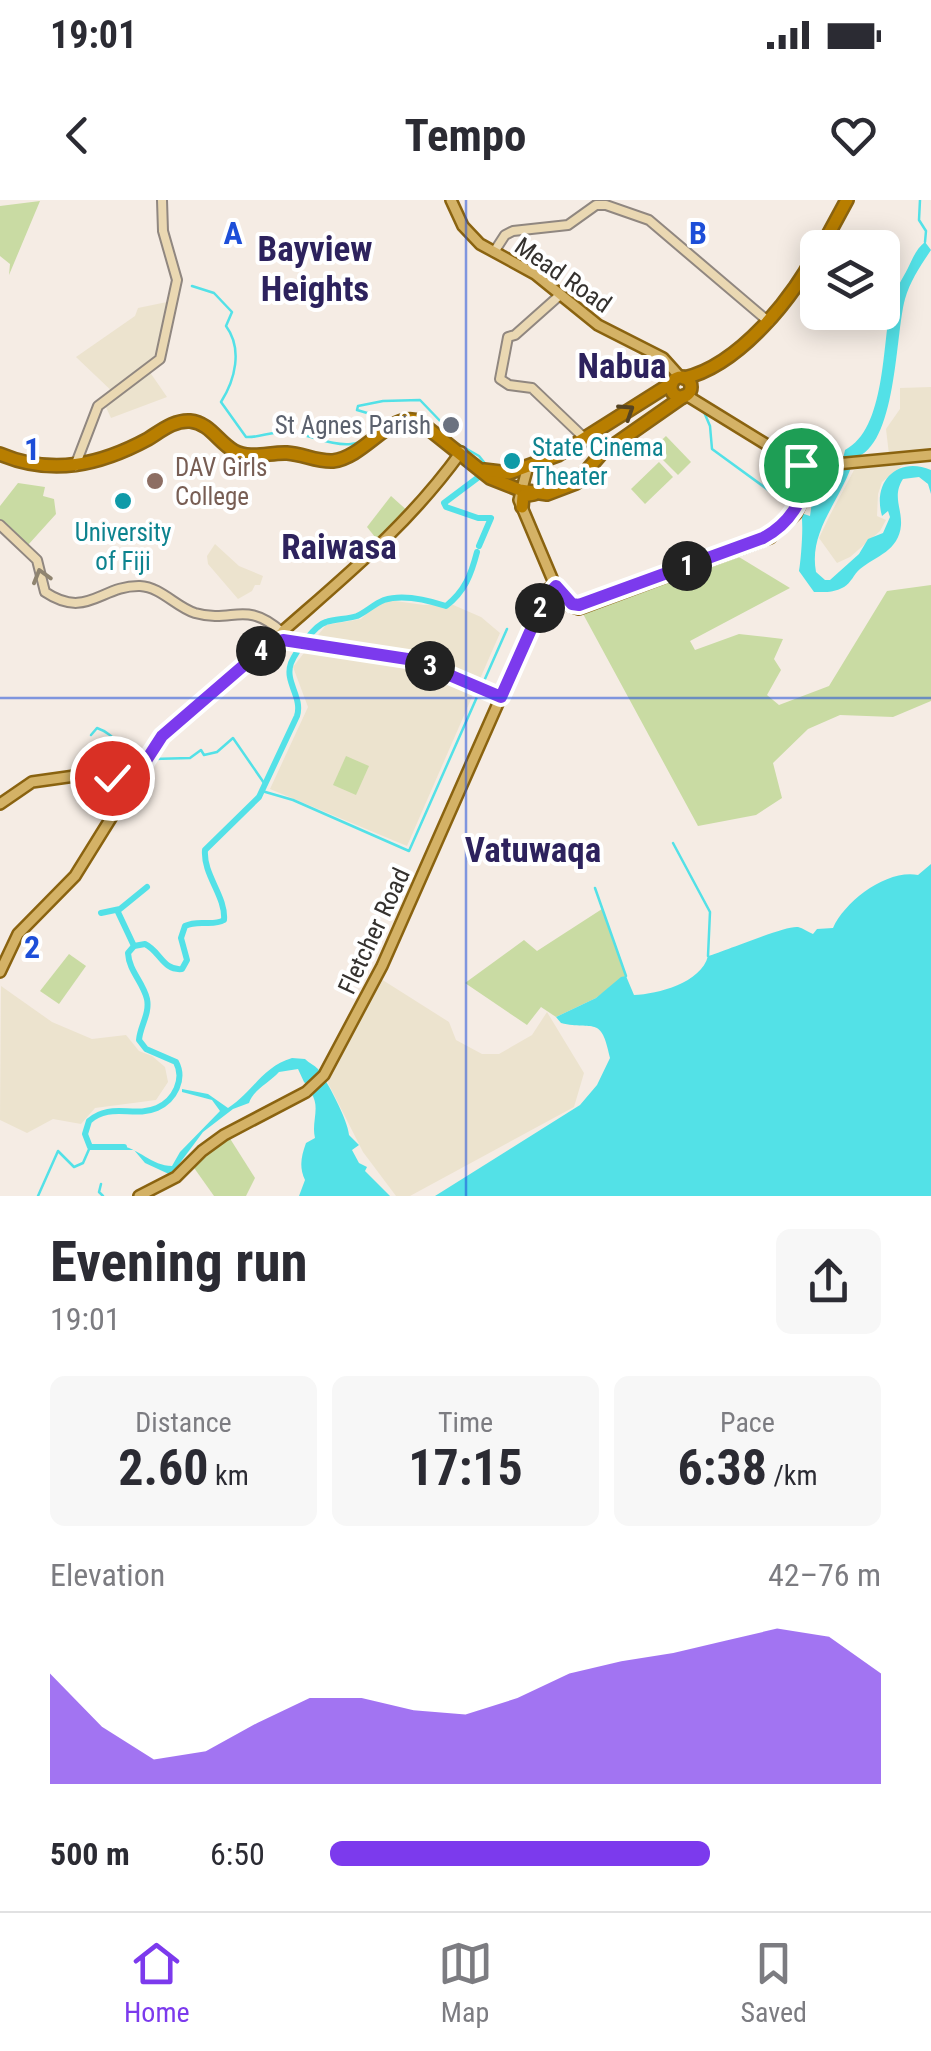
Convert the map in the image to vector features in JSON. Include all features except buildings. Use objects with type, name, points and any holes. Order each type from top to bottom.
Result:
[{"type":"highway","points":[[827,230],[834,213],[846,200]]},
{"type":"highway","points":[[767,321],[800,283]]},
{"type":"highway","points":[[460,458],[492,473],[509,472],[558,455],[727,358],[800,288]]},
{"type":"highway","points":[[522,507],[523,496],[554,493],[576,483],[601,454],[682,386]]},
{"type":"highway","points":[[0,452],[75,465],[102,460],[171,425],[187,421],[205,426],[243,454],[287,453],[329,461],[354,454],[399,420],[409,418],[420,422],[460,458],[490,478],[538,494]]},
{"type":"main road","points":[[75,465],[98,406],[160,359],[176,280],[164,231],[162,200]]},
{"type":"main road","name":"Mead Road","points":[[451,200],[468,234],[536,274],[592,322],[655,353],[682,386]]},
{"type":"main road","points":[[494,252],[505,235],[513,231],[568,225],[588,207],[606,205],[654,223],[767,321]]},
{"type":"main road","points":[[560,295],[508,337],[500,378],[509,385],[534,390],[582,440],[601,454]]},
{"type":"main road","points":[[682,386],[812,470],[931,456]]},
{"type":"main road","points":[[0,972],[15,938],[75,876],[162,736],[341,584],[414,512],[460,458]]},
{"type":"main road","points":[[528,466],[520,490],[522,507],[546,564],[551,588],[575,609],[770,538],[796,514],[812,470]]},
{"type":"main road","points":[[551,588],[579,605],[763,538],[794,512],[812,470]]},
{"type":"main road","points":[[0,525],[28,549],[41,569],[46,592],[56,599],[79,605],[137,586],[197,613],[253,614],[267,619],[282,635],[303,643],[414,660],[501,697]]},
{"type":"main road","name":"Fletcher Road","points":[[139,1196],[176,1176],[214,1142],[309,1090],[328,1068],[377,977],[551,588]]},
{"type":"main road","points":[[0,804],[32,782],[89,774],[104,774],[129,787]]},
{"type":"shaded area","points":[[167,302],[156,360],[147,368],[167,397],[111,418],[105,405],[117,396],[76,357],[135,316],[138,308]]},
{"type":"shaded area","points":[[931,387],[931,451],[904,455],[903,465],[882,482],[878,494],[877,516],[886,520],[880,531],[837,563],[819,538],[854,470],[890,463],[886,429],[900,409],[900,388]]},
{"type":"shaded area","points":[[215,544],[239,566],[263,576],[260,585],[238,599],[208,564],[207,556]]},
{"type":"shaded area","points":[[388,600],[451,604],[481,617],[500,633],[407,846],[270,789],[308,707],[293,667],[326,625],[361,619],[376,604]]},
{"type":"shaded area","points":[[381,979],[449,1022],[456,1040],[482,1054],[499,1054],[532,1035],[547,1012],[584,1073],[574,1107],[410,1196],[396,1196],[363,1152],[324,1075],[333,1068]]},
{"type":"shaded area","points":[[1,986],[52,1022],[92,1039],[126,1035],[139,1051],[165,1067],[168,1082],[156,1100],[95,1108],[81,1124],[53,1119],[27,1133],[0,1120]]},
{"type":"green space","points":[[40,201],[9,275],[10,264],[0,256],[0,206]]},
{"type":"green space","points":[[666,436],[691,462],[678,475],[652,449]]},
{"type":"green space","points":[[659,462],[673,477],[645,504],[631,489]]},
{"type":"green space","points":[[18,483],[45,487],[43,496],[54,499],[56,514],[28,545],[0,520],[0,506]]},
{"type":"green space","points":[[391,496],[410,513],[379,542],[367,527]]},
{"type":"green space","points":[[739,557],[790,588],[690,641],[695,650],[739,634],[783,639],[774,659],[781,670],[767,695],[779,705],[829,686],[887,591],[931,585],[931,701],[893,717],[840,715],[808,729],[773,763],[782,798],[756,815],[698,826],[582,612]]},
{"type":"green space","points":[[346,756],[369,766],[356,795],[333,785]]},
{"type":"green space","points":[[602,909],[626,976],[596,998],[556,1017],[541,1007],[527,1025],[465,983],[524,940],[537,951]]},
{"type":"green space","points":[[69,954],[86,966],[59,1004],[40,991]]},
{"type":"green space","points":[[229,1137],[255,1178],[246,1196],[214,1196],[192,1165]]},
{"type":"water","points":[[925,242],[931,250],[905,299],[892,388],[886,412],[879,434],[868,449],[854,458],[822,528],[815,556],[816,572],[830,580],[859,554],[868,539],[883,533],[890,517],[888,511],[882,516],[881,492],[884,482],[898,469],[908,466],[931,470],[931,494],[928,484],[919,477],[903,479],[898,497],[901,525],[896,541],[844,587],[814,592],[799,571],[801,513],[810,516],[816,487],[840,472],[845,450],[868,424],[880,384],[887,330],[900,330],[900,283]]},
{"type":"water","points":[[931,864],[931,1196],[435,1196],[580,1105],[597,1085],[610,1058],[603,1035],[594,1027],[561,1023],[556,1017],[596,998],[621,977],[626,976],[634,995],[655,992],[688,980],[708,956],[755,939],[791,927],[813,934],[817,929],[833,928],[847,907],[868,889],[893,877],[918,875]]},
{"type":"water","points":[[292,1058],[305,1059],[318,1069],[331,1090],[349,1135],[359,1145],[352,1150],[359,1163],[367,1167],[365,1171],[390,1196],[299,1196],[305,1180],[303,1153],[306,1143],[315,1138],[316,1109],[313,1091],[298,1069],[279,1072],[249,1103],[233,1109],[203,1132],[171,1175],[145,1163],[135,1151],[172,1166],[180,1152],[220,1111],[212,1100],[182,1089],[208,1094],[228,1108],[273,1067]]},
{"type":"waterway","points":[[920,200],[919,220],[926,231],[925,242]]},
{"type":"waterway","points":[[192,286],[214,293],[232,312],[226,326],[234,344],[235,364],[221,402],[246,437],[286,432],[349,444],[370,433],[377,419],[357,410],[358,406],[420,400],[444,425],[451,440],[479,456],[487,466]]},
{"type":"waterway","points":[[704,412],[712,449],[793,508]]},
{"type":"waterway","points":[[479,546],[491,518],[478,518],[444,503],[480,476]]},
{"type":"waterway","points":[[124,1147],[90,1147],[85,1134],[89,1121],[105,1112],[157,1108],[173,1094],[179,1082],[176,1062],[146,1049],[139,1040],[147,999],[128,953],[134,946],[145,944],[170,967],[182,969],[187,960],[181,938],[185,926],[224,920],[205,850],[259,797],[297,716],[298,702],[289,670],[293,658],[322,624],[357,616],[384,600],[407,598],[446,606],[466,582],[477,552]]},
{"type":"waterway","points":[[262,791],[293,800],[409,851],[507,629]]},
{"type":"waterway","points":[[91,735],[97,728],[110,735],[126,753],[143,753]]},
{"type":"waterway","points":[[153,759],[190,758],[201,750],[204,755],[217,752],[233,738],[264,783]]},
{"type":"waterway","points":[[673,843],[710,912],[708,956]]},
{"type":"waterway","points":[[101,913],[120,909],[147,887]]},
{"type":"waterway","points":[[595,888],[626,976]]},
{"type":"waterway","points":[[117,910],[134,946]]},
{"type":"waterway","points":[[38,1196],[58,1151],[74,1167],[83,1163],[90,1147]]},
{"type":"waterway","points":[[101,1184],[99,1192],[103,1196]]},
{"type":"place","name":"St Agnes Parish","points":[[451,425]]},
{"type":"place","name":"State Cinema Theater","points":[[512,461]]},
{"type":"place","name":"DAV Girls College","points":[[155,481]]},
{"type":"place","name":"University of Fiji","points":[[123,501]]},
{"type":"district","name":"Bayview Heights","points":[[315,269]]},
{"type":"district","name":"Nabua","points":[[622,366]]},
{"type":"district","name":"Raiwasa","points":[[339,547]]},
{"type":"district","name":"Vatuwaqa","points":[[533,850]]},
{"type":"route","points":[[112,778],[129,787],[167,731],[264,648],[283,640],[414,660],[501,697],[545,598],[556,586],[574,606],[579,605],[763,538],[777,530],[798,506],[809,472],[801,465]]}]
